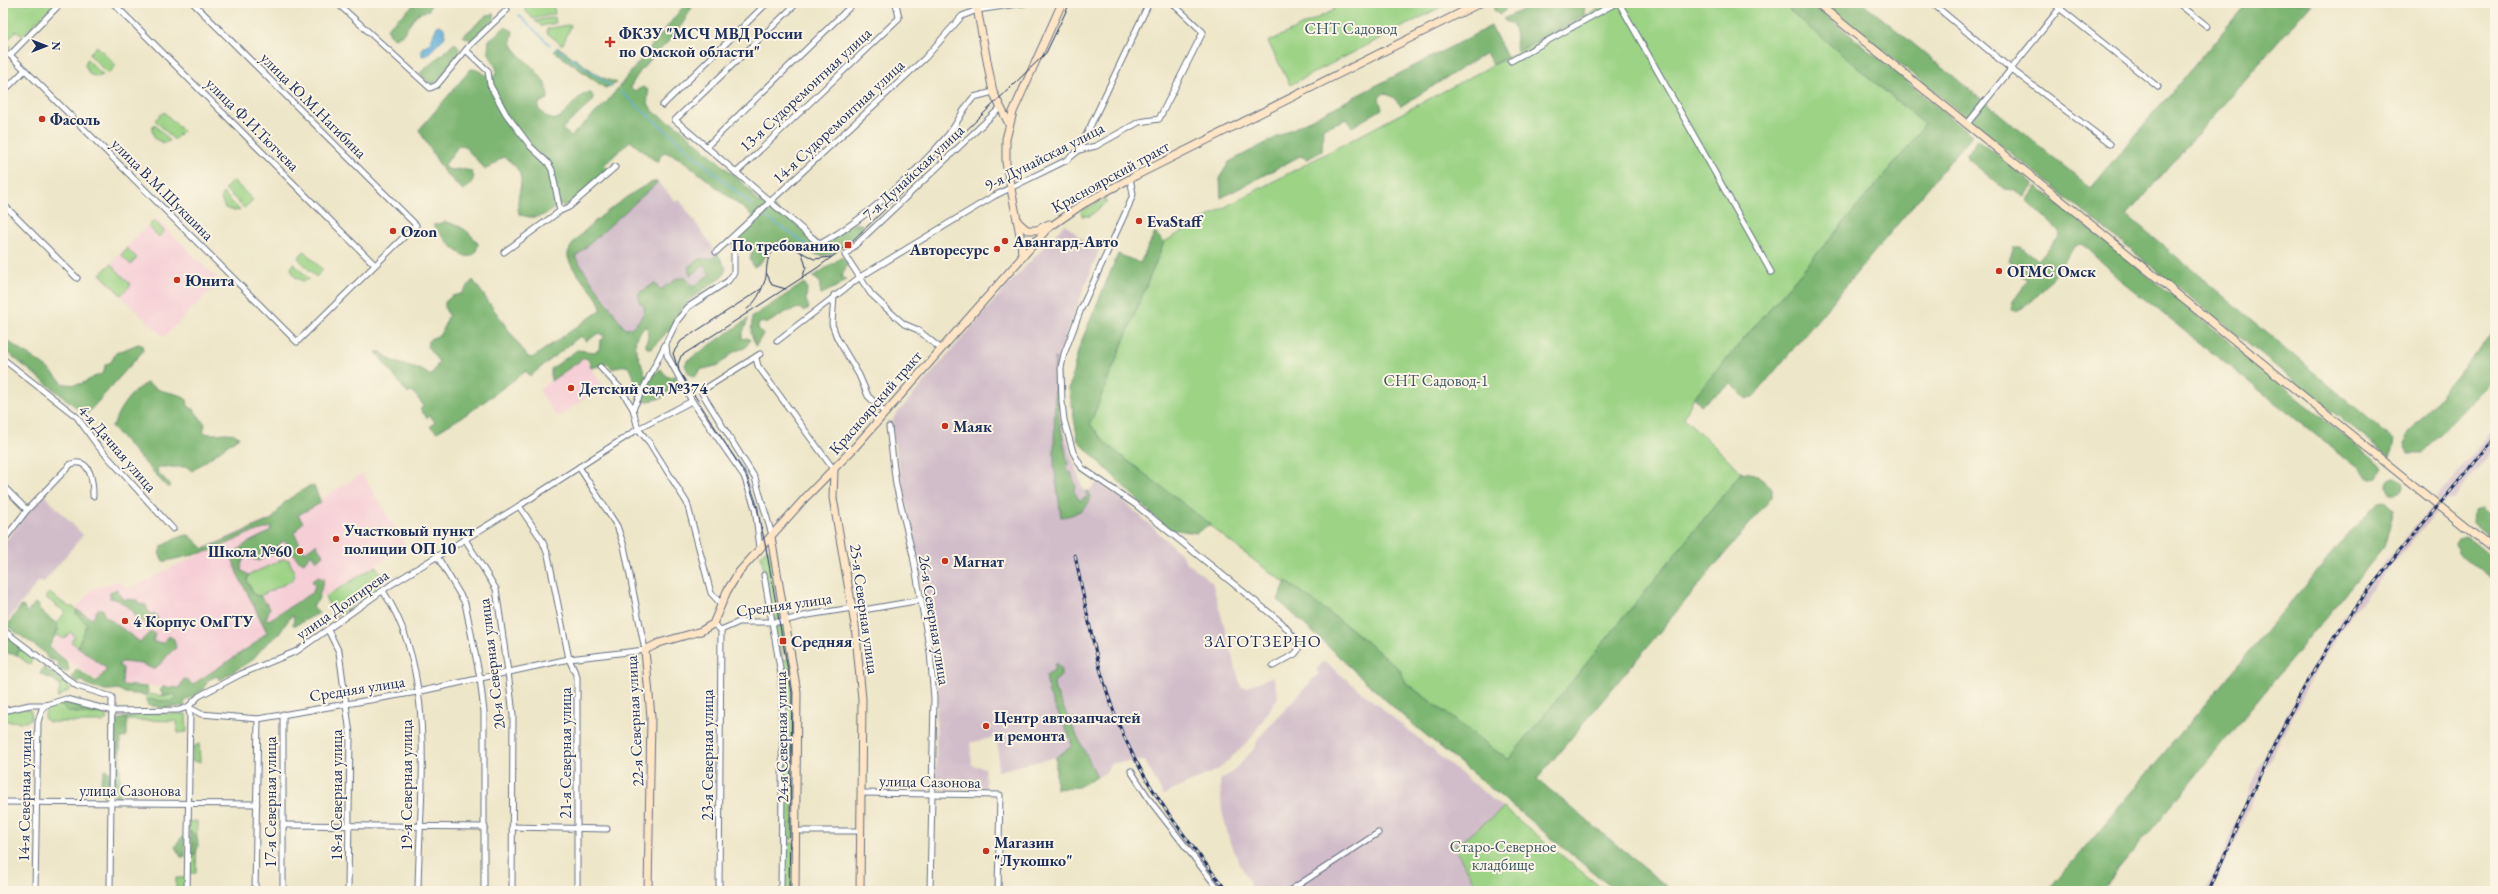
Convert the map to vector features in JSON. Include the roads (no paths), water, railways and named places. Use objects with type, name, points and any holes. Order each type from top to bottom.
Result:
[{"type":"main road","points":[[1022,256],[1005,151],[1009,124],[1062,3]]},
{"type":"main road","name":"Красноярский тракт","points":[[713,624],[721,604],[739,572],[806,497],[834,470],[1022,256],[1056,221],[1130,178],[1480,3]]},
{"type":"main road","points":[[1817,3],[2495,551]]},
{"type":"main road","points":[[977,6],[993,92],[1009,124]]},
{"type":"main road","points":[[1016,218],[1024,229],[1031,231],[1056,221]]},
{"type":"main road","name":"25-я Северная улица","points":[[834,470],[833,498],[852,610],[862,700],[860,891]]},
{"type":"main road","name":"24-я Северная улица","points":[[771,536],[798,692],[795,891]]},
{"type":"main road","name":"Средняя улица","points":[[645,650],[659,642],[701,631],[713,624]]},
{"type":"main road","name":"22-я Северная улица","points":[[645,650],[651,717],[648,891]]},
{"type":"street","points":[[3,55],[10,55],[61,3]]},
{"type":"street","name":"улица Ф.И.Тютчева","points":[[113,3],[374,264]]},
{"type":"street","name":"улица Ю.М.Нагибина","points":[[193,3],[416,225],[374,264]]},
{"type":"street","points":[[337,3],[430,88],[437,85],[467,51],[470,45],[507,10]]},
{"type":"street","points":[[663,105],[768,3]]},
{"type":"street","points":[[797,3],[675,120],[816,241],[822,243],[880,202],[938,147],[974,97],[993,92]]},
{"type":"street","points":[[706,147],[854,3]]},
{"type":"street","name":"13-я Судоремонтная улица","points":[[736,173],[898,18],[896,3]]},
{"type":"street","name":"14-я Судоремонтная улица","points":[[716,252],[925,58],[962,16],[977,6],[1025,3]]},
{"type":"street","points":[[1079,150],[1149,3]]},
{"type":"street","name":"9-я Дунайская улица","points":[[860,277],[994,196],[1067,160],[1079,150],[1096,146],[1146,120],[1159,119],[1203,32],[1172,3]]},
{"type":"street","points":[[1511,61],[1616,3]]},
{"type":"street","points":[[1619,3],[1771,272]]},
{"type":"street","points":[[1932,3],[2011,69],[2110,144]]},
{"type":"street","points":[[2053,3],[2158,87]]},
{"type":"street","points":[[1967,124],[2064,3]]},
{"type":"street","points":[[2178,3],[2207,26]]},
{"type":"street","points":[[467,51],[488,71],[490,85],[506,114],[531,147],[548,163],[552,170],[560,211]]},
{"type":"street","name":"улица В.М.Шукшина","points":[[10,55],[297,342],[374,264]]},
{"type":"street","points":[[3,92],[25,70]]},
{"type":"street","name":"7-я Дунайская улица","points":[[860,277],[845,255],[1000,108]]},
{"type":"street","points":[[504,252],[560,211],[569,207],[615,167]]},
{"type":"street","points":[[1130,178],[1133,194],[1081,309],[1064,354],[1061,368],[1064,420],[1073,452],[1082,468],[1136,505],[1282,623],[1297,641],[1298,650],[1273,666]]},
{"type":"street","points":[[3,204],[77,278]]},
{"type":"street","points":[[633,409],[677,321],[688,307],[728,281],[734,273],[734,236]]},
{"type":"street","points":[[777,341],[834,295],[860,277],[871,294],[887,309],[904,324],[918,330],[941,349]]},
{"type":"street","points":[[834,295],[832,324],[837,338],[859,376],[868,396],[885,413]]},
{"type":"street","points":[[666,344],[667,355],[692,400],[744,476],[755,508],[760,548]]},
{"type":"street","name":"24-я Северная улица","points":[[771,536],[755,478],[703,396],[703,390],[758,356],[758,366],[834,470]]},
{"type":"street","name":"4-я Дачная улица","points":[[3,359],[76,417],[97,445],[173,529]]},
{"type":"street","points":[[600,367],[620,388],[633,409],[638,429],[649,442],[687,503],[711,593],[721,604]]},
{"type":"street","name":"улица Долгирева","points":[[188,707],[199,696],[254,668],[297,651],[328,630],[350,611],[519,506],[638,429],[692,400]]},
{"type":"street","name":"26-я Северная улица","points":[[889,427],[896,485],[922,600],[930,652],[934,698],[930,891]]},
{"type":"street","points":[[3,541],[27,510],[68,466],[77,462],[83,464],[92,473],[93,496]]},
{"type":"street","name":"22-я Северная улица","points":[[579,467],[617,526],[624,546],[645,650]]},
{"type":"street","points":[[3,486],[27,510]]},
{"type":"street","name":"21-я Северная улица","points":[[519,506],[542,540],[550,561],[569,659],[577,677],[578,828],[576,891]]},
{"type":"street","name":"20-я Северная улица","points":[[465,539],[496,589],[508,672],[513,715],[512,891]]},
{"type":"street","name":"20-я Северная улица","points":[[437,556],[465,603],[480,678],[484,712],[484,891]]},
{"type":"street","name":"24-я Северная улица","points":[[764,575],[783,686],[782,891]]},
{"type":"street","name":"19-я Северная улица","points":[[383,591],[402,627],[410,652],[417,692],[422,765],[418,891]]},
{"type":"street","name":"Средняя улица","points":[[721,630],[739,622],[786,621],[808,615],[922,600]]},
{"type":"street","points":[[713,624],[721,630]]},
{"type":"street","points":[[3,630],[77,686],[112,697],[110,891]]},
{"type":"street","name":"18-я Северная улица","points":[[328,630],[338,652],[350,734],[348,891]]},
{"type":"street","name":"23-я Северная улица","points":[[719,891],[721,630]]},
{"type":"street","name":"Средняя улица","points":[[188,707],[201,714],[258,719],[417,692],[569,659],[645,650]]},
{"type":"street","points":[[3,711],[30,705],[46,705],[66,699],[113,711],[179,710],[188,707],[190,715],[187,891]]},
{"type":"street","name":"14-я Северная улица","points":[[35,891],[38,722],[42,709],[46,705]]},
{"type":"street","name":"17-я Северная улица","points":[[283,714],[283,891]]},
{"type":"street","name":"17-я Северная улица","points":[[255,891],[258,719]]},
{"type":"street","points":[[1131,771],[1151,802],[1220,891]]},
{"type":"street","name":"улица Сазонова","points":[[861,793],[1000,794],[998,891]]},
{"type":"street","name":"улица Сазонова","points":[[3,802],[257,804]]},
{"type":"street","points":[[283,825],[419,825],[485,827]]},
{"type":"street","points":[[512,827],[608,828]]},
{"type":"street","points":[[801,831],[860,831]]},
{"type":"street","points":[[1289,891],[1378,833]]},
{"type":"water","points":[[440,25],[444,28],[445,37],[427,55],[422,56],[422,48],[430,43],[437,26]]},
{"type":"waterway","points":[[519,15],[550,45]]},
{"type":"waterway","points":[[556,48],[611,86]]},
{"type":"waterway","points":[[621,92],[753,206]]},
{"type":"waterway","points":[[766,217],[814,249]]},
{"type":"tram line","points":[[789,891],[792,693],[766,548],[757,508],[746,476],[679,371],[678,364],[681,356],[817,268],[848,245],[1046,53],[1070,3]]},
{"type":"tram line","points":[[747,309],[755,301],[761,291],[766,278],[769,259],[775,250],[785,247],[802,253],[806,267],[802,278]]},
{"type":"tram line","points":[[801,252],[814,259],[831,257]]},
{"type":"tram line","points":[[767,274],[772,285],[786,289]]},
{"type":"tram line","points":[[677,366],[673,353],[681,341],[761,289]]},
{"type":"railway","points":[[2209,891],[2255,785],[2289,715],[2327,648],[2384,570],[2495,438]]},
{"type":"railway","points":[[1075,555],[1097,656],[1121,730],[1142,771],[1164,807],[1227,891]]},
{"type":"place","name":"ФКЗУ \"МСЧ МВД России по Омской области\"","points":[[610,42]]},
{"type":"place","name":"Фасоль","points":[[42,119]]},
{"type":"place","name":"EvaStaff","points":[[1139,221]]},
{"type":"place","name":"Ozon","points":[[393,231]]},
{"type":"place","name":"Авангард-Авто","points":[[1005,241]]},
{"type":"place","name":"По требованию","points":[[848,245]]},
{"type":"place","name":"Авторесурс","points":[[997,249]]},
{"type":"place","name":"ОГМС Омск","points":[[1999,271]]},
{"type":"place","name":"Юнита","points":[[177,280]]},
{"type":"place","name":"Детский сад №374","points":[[571,388]]},
{"type":"place","name":"Маяк","points":[[945,426]]},
{"type":"place","name":"Участковый пункт полиции ОП 10","points":[[336,539]]},
{"type":"place","name":"Школа №60","points":[[300,551]]},
{"type":"place","name":"Магнат","points":[[945,561]]},
{"type":"place","name":"4 Корпус ОмГТУ","points":[[125,621]]},
{"type":"place","name":"Средняя","points":[[783,641]]},
{"type":"place","name":"Центр автозапчастей и ремонта","points":[[986,726]]},
{"type":"place","name":"Магазин \"Лукошко\"","points":[[986,851]]},
{"type":"district","name":"ЗАГОТЗЕРНО","points":[[1263,641]]},
{"type":"park label","name":"СНТ Садовод","points":[[1351,28]]},
{"type":"park label","name":"СНТ Садовод-1","points":[[1436,380]]},
{"type":"park label","name":"Старо-Северное кладбище","points":[[1503,855]]}]
